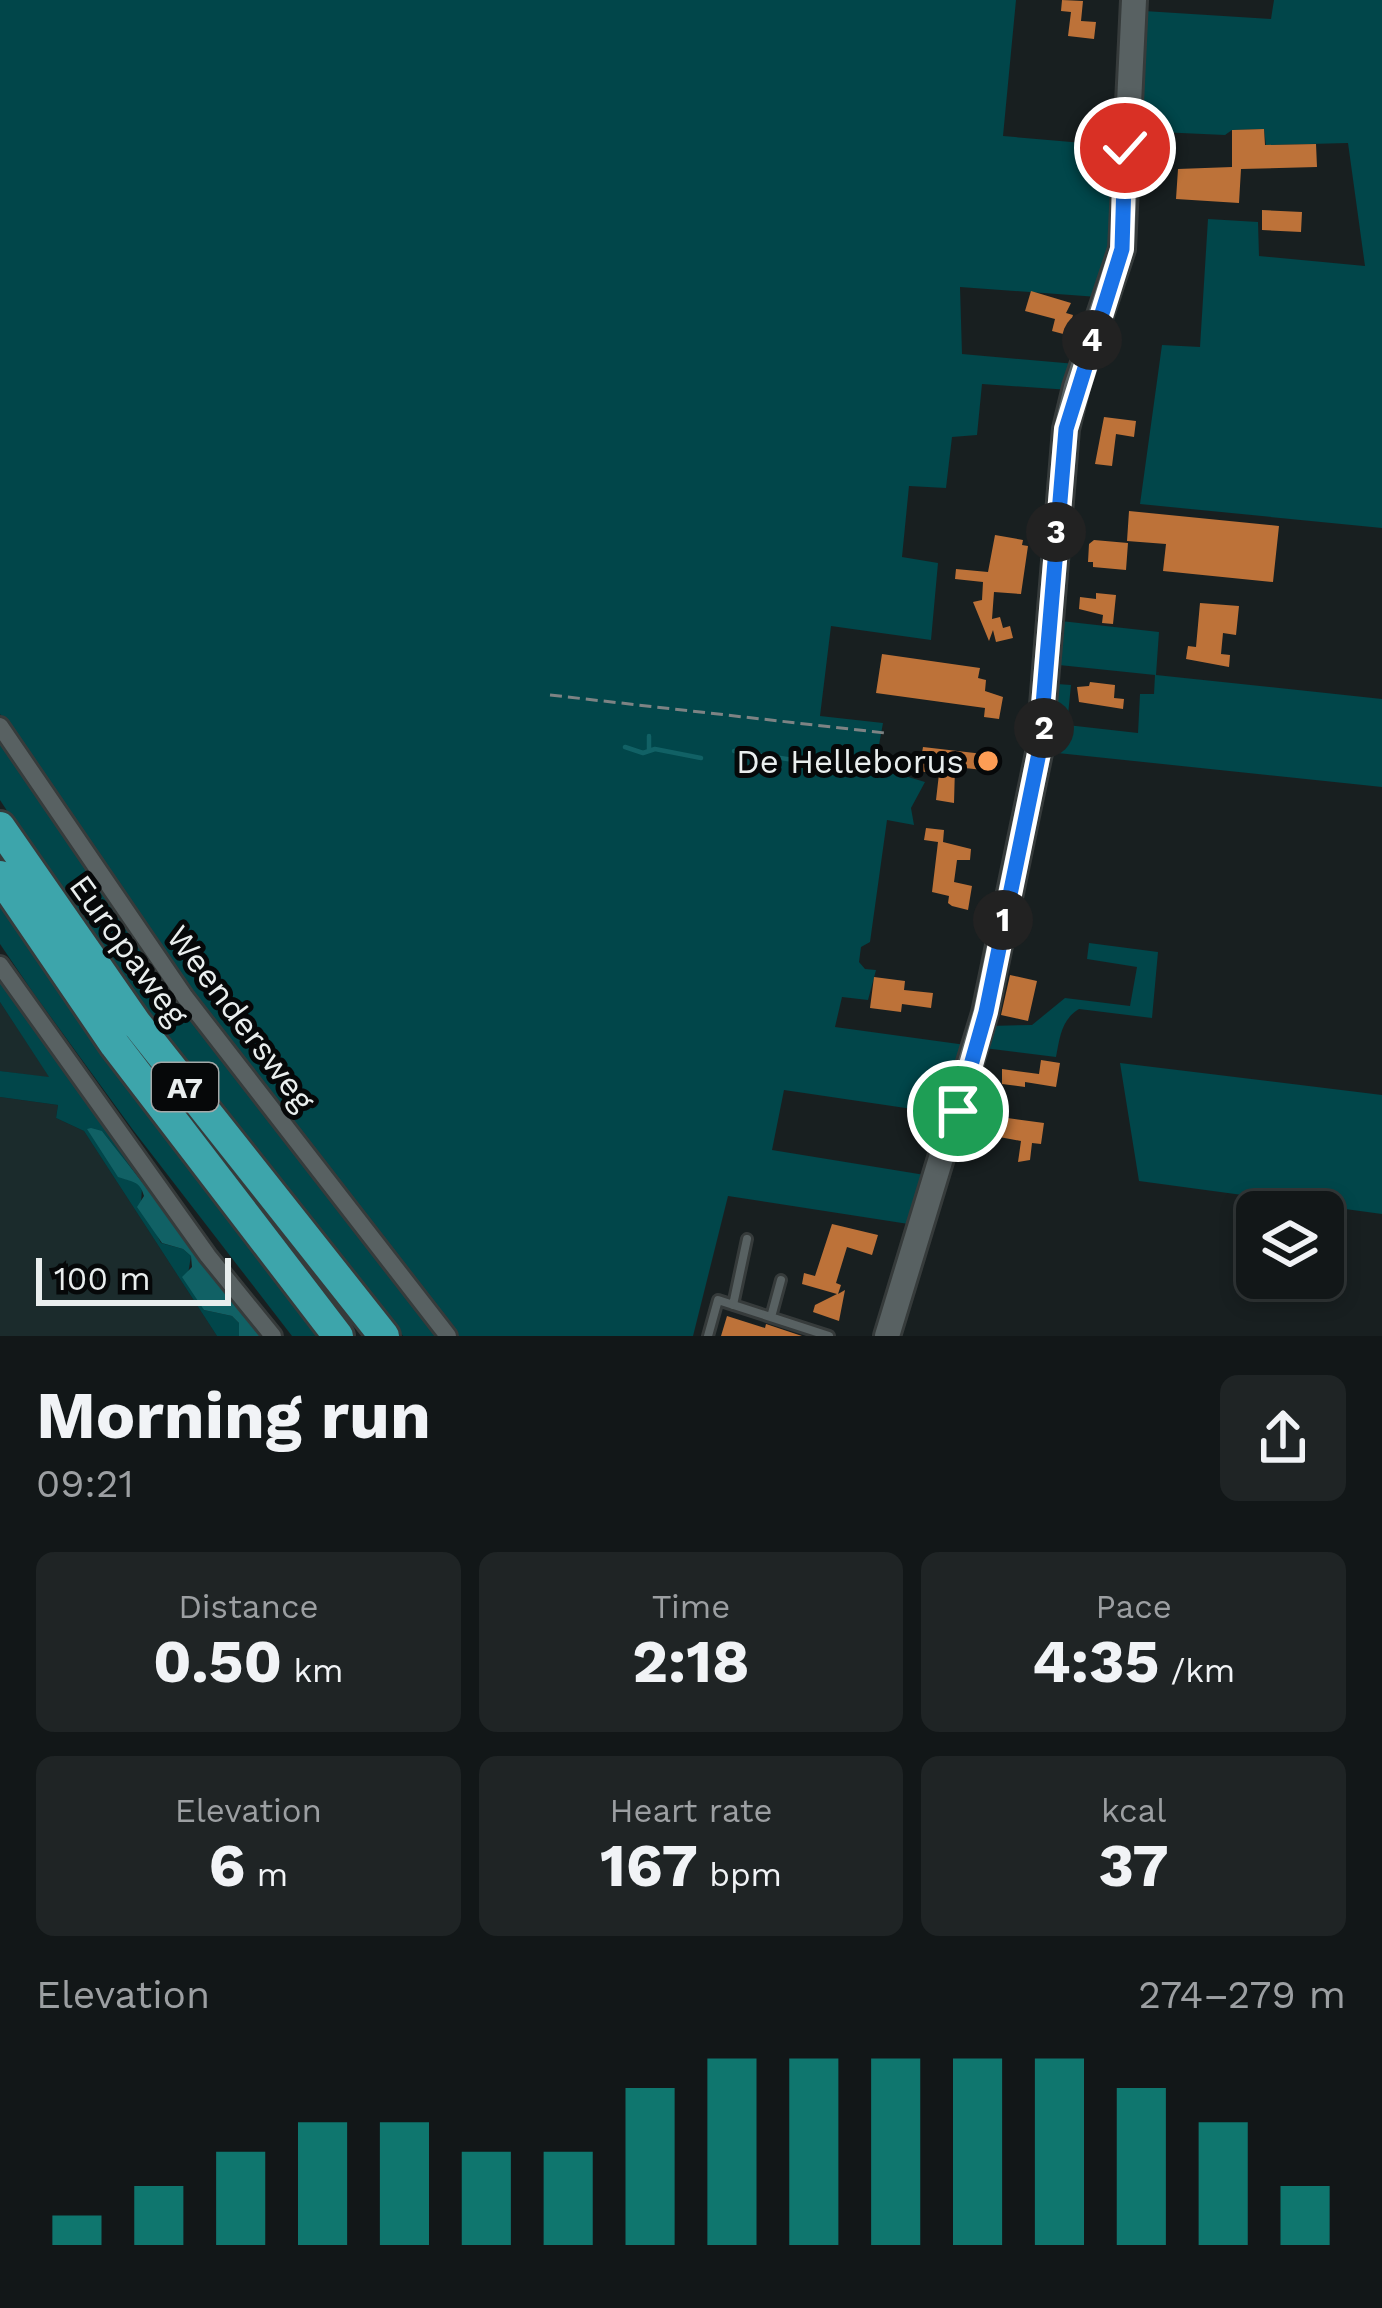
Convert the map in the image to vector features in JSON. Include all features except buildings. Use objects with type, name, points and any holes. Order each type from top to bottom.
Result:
[{"type":"highway","name":"Europaweg","points":[[0,827],[136,1023],[384,1336]]},
{"type":"highway","name":"Europaweg","points":[[0,876],[116,1045],[338,1336]]},
{"type":"street","points":[[887,1336],[986,1012],[1039,753],[1066,429],[1122,249],[1134,0]]},
{"type":"street","name":"Weendersweg","points":[[0,726],[185,997],[448,1336]]},
{"type":"street","points":[[0,965],[194,1238],[273,1336]]},
{"type":"lane","points":[[733,1305],[747,1239]]},
{"type":"lane","points":[[770,1317],[781,1280]]},
{"type":"lane","points":[[708,1336],[718,1300],[824,1335]]},
{"type":"path","points":[[550,695],[885,734]]},
{"type":"shaded area","points":[[0,0],[1016,0],[1003,136],[1118,146],[1110,253],[1098,297],[960,287],[962,354],[1076,364],[1070,390],[982,384],[977,435],[952,437],[946,488],[909,486],[902,557],[938,563],[931,640],[831,626],[820,716],[883,723],[875,767],[925,782],[911,808],[914,825],[887,820],[870,942],[861,947],[859,962],[865,969],[876,970],[868,1000],[842,997],[835,1027],[966,1045],[946,1114],[784,1090],[772,1150],[931,1176],[915,1225],[728,1196],[693,1336],[458,1336],[149,937],[0,714]]},
{"type":"shaded area","points":[[1274,0],[1382,0],[1382,528],[1140,504],[1162,345],[1200,347],[1208,219],[1258,222],[1259,256],[1365,266],[1348,143],[1266,145],[1264,129],[1232,130],[1225,135],[1137,131],[1144,11],[1271,19]]},
{"type":"shaded area","points":[[1061,621],[1159,632],[1156,675],[1382,699],[1382,787],[1048,752],[1057,684],[1071,685],[1067,725],[1138,733],[1140,694],[1154,694],[1155,675],[1059,665]]},
{"type":"shaded area","points":[[0,739],[243,1085],[440,1336],[403,1336],[215,1103],[0,800]]},
{"type":"shaded area","points":[[0,903],[133,1091],[325,1336],[292,1336],[133,1130],[0,944]]},
{"type":"shaded area","points":[[1089,943],[1158,952],[1152,1018],[1079,1009],[1065,1024],[1056,1057],[984,1048],[989,1026],[1032,1025],[1065,998],[1130,1006],[1137,967],[1087,959]]},
{"type":"shaded area","points":[[0,981],[263,1336],[102,1131],[124,1179],[133,1179],[142,1187],[141,1204],[161,1243],[191,1256],[188,1274],[204,1310],[232,1316],[239,1323],[239,1336],[217,1336],[84,1131],[56,1118],[58,1105],[0,1097],[0,1071],[49,1077],[0,1002]]},
{"type":"shaded area","points":[[0,1002],[50,1078],[0,1071]]},
{"type":"shaded area","points":[[1120,1063],[1382,1095],[1382,1214],[1344,1209],[1344,1191],[1236,1194],[1139,1181]]},
{"type":"shaded area","points":[[0,1097],[58,1105],[56,1118],[84,1131],[217,1336],[0,1336]]},
{"type":"shaded area","points":[[87,1129],[102,1131],[263,1336],[239,1336],[239,1323],[232,1316],[204,1310],[182,1277],[192,1267],[191,1256],[162,1243],[137,1207],[144,1196],[140,1187],[118,1177]]},
{"type":"waterway","points":[[649,736],[649,749]]},
{"type":"waterway","points":[[625,747],[701,758]]},
{"type":"waterway","points":[[734,751],[834,766]]},
{"type":"place","name":"De Helleborus","points":[[988,761]]},
{"type":"route","points":[[958,1111],[986,1012],[1045,720],[1066,429],[1122,249],[1125,148]]}]
